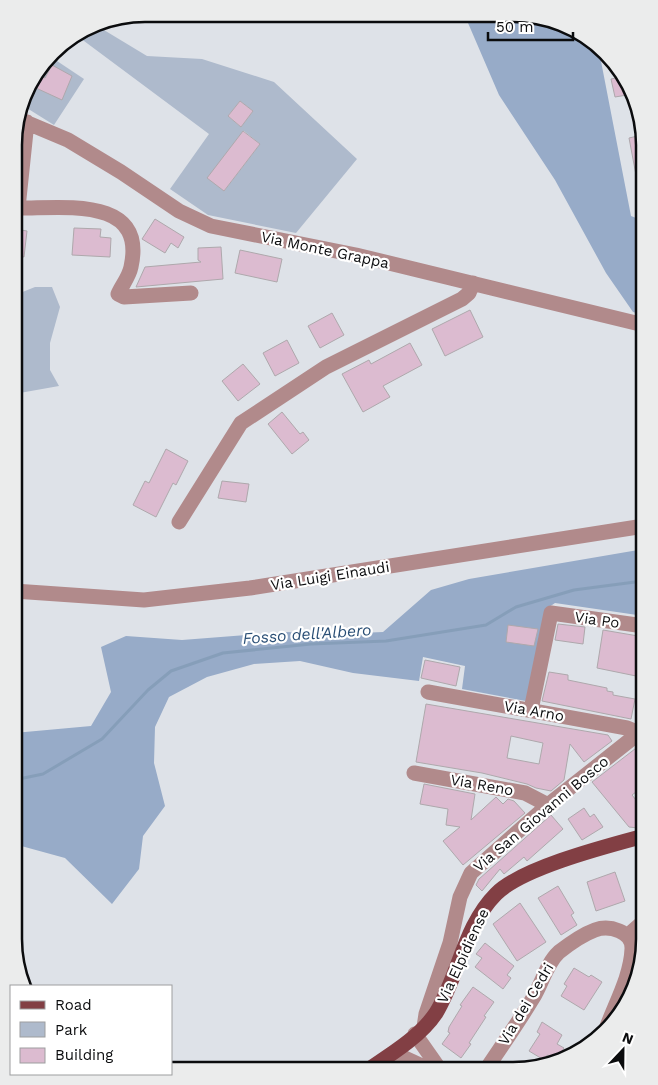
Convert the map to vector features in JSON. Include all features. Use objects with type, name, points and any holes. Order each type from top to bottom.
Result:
[{"type":"main road","name":"Via Elpidiense","points":[[379,1062],[419,1031],[435,1014],[480,915],[497,893],[532,872],[635,839]]},
{"type":"street","name":"Via Monte Grappa","points":[[25,122],[75,144],[178,211],[211,226],[356,255],[636,323]]},
{"type":"street","points":[[22,208],[94,208],[108,212],[123,223],[130,235],[134,250],[131,268],[118,294],[124,297],[191,293]]},
{"type":"street","points":[[179,522],[241,423],[326,367],[462,299],[469,293],[473,283]]},
{"type":"street","name":"Via Luigi Einaudi","points":[[22,591],[153,599],[250,588],[636,527]]},
{"type":"street","name":"Via Po","points":[[531,710],[551,613],[635,625]]},
{"type":"street","name":"Via Arno","points":[[428,692],[635,730]]},
{"type":"street","name":"Via San Giovanni Bosco","points":[[419,1031],[450,943],[464,885],[479,864],[548,805],[635,736]]},
{"type":"street","name":"Via Reno","points":[[414,773],[525,793],[548,805]]},
{"type":"street","name":"Via dei Cedri","points":[[491,1062],[533,999],[552,961],[559,952],[595,930],[609,928],[622,931],[627,936]]},
{"type":"street","points":[[612,1011],[630,963],[632,949],[627,936],[635,929]]},
{"type":"street","points":[[419,1031],[436,1062]]},
{"type":"street","points":[[394,1052],[415,1062]]},
{"type":"green space","points":[[104,30],[147,56],[202,59],[274,82],[357,159],[296,233],[208,215],[170,189],[209,134],[83,40]],"holes":[[[240,101],[253,111],[241,127],[228,116]],[[243,131],[260,144],[224,191]]]},
{"type":"green space","points":[[56,60],[84,79],[54,125],[28,109],[35,91]]},
{"type":"green space","points":[[35,287],[52,287],[60,307],[50,343],[50,370],[59,386],[22,393],[22,292]]},
{"type":"shaded area","points":[[468,22],[513,22],[545,27],[574,39],[601,59],[631,216],[636,218],[636,313],[633,312],[606,273],[555,180],[499,95]]},
{"type":"shaded area","points":[[635,550],[635,615],[555,603],[546,609],[526,701],[462,689],[465,666],[423,657],[419,681],[353,673],[300,661],[254,664],[207,677],[169,697],[155,727],[154,763],[165,806],[143,836],[139,869],[112,904],[65,858],[22,846],[22,732],[91,726],[111,692],[101,647],[126,636],[182,640],[286,632],[336,634],[383,632],[431,590],[469,579]]},
{"type":"building","points":[[52,65],[72,76],[62,100],[37,88],[43,77],[45,78]]},
{"type":"building","points":[[615,78],[625,95],[615,97],[611,79]]},
{"type":"building","points":[[240,101],[253,111],[241,127],[228,116]]},
{"type":"building","points":[[243,131],[260,144],[224,191],[207,178]]},
{"type":"building","points":[[635,137],[636,175],[629,138]]},
{"type":"building","points":[[155,219],[184,237],[178,248],[171,243],[165,253],[142,239]]},
{"type":"building","points":[[74,228],[101,229],[100,237],[111,238],[110,257],[72,255]]},
{"type":"building","points":[[22,230],[27,231],[24,257],[22,257]]},
{"type":"building","points":[[221,247],[223,279],[136,287],[145,267],[201,262],[198,260],[198,248]]},
{"type":"building","points":[[240,250],[282,259],[277,282],[235,273]]},
{"type":"building","points":[[470,310],[483,337],[445,356],[432,329]]},
{"type":"building","points":[[332,313],[344,335],[320,348],[308,326]]},
{"type":"building","points":[[287,340],[299,363],[275,376],[263,353]]},
{"type":"building","points":[[410,343],[422,365],[383,386],[390,397],[363,412],[342,374],[369,360],[371,364]]},
{"type":"building","points":[[243,364],[260,384],[238,401],[222,381]]},
{"type":"building","points":[[282,412],[300,434],[303,432],[309,440],[292,454],[268,424]]},
{"type":"building","points":[[166,449],[188,461],[176,485],[173,483],[156,517],[133,505],[145,481],[149,483]]},
{"type":"building","points":[[222,481],[249,484],[246,502],[218,498]]},
{"type":"building","points":[[558,624],[585,627],[583,644],[555,640]]},
{"type":"building","points":[[508,625],[538,629],[534,646],[506,642]]},
{"type":"building","points":[[603,630],[635,636],[635,676],[597,668]]},
{"type":"building","points":[[425,660],[460,667],[456,686],[421,678]]},
{"type":"building","points":[[549,672],[568,675],[568,680],[607,688],[607,691],[613,692],[613,695],[635,699],[631,719],[542,701]]},
{"type":"building","points":[[426,704],[608,735],[612,741],[584,762],[570,744],[564,780],[551,791],[482,773],[416,762]],"holes":[[[511,736],[543,743],[539,764],[507,758]]]},
{"type":"building","points":[[635,749],[635,793],[632,795],[635,799],[635,828],[629,827],[592,782]]},
{"type":"building","points":[[424,784],[475,794],[471,820],[496,797],[503,804],[508,799],[514,801],[525,813],[463,865],[443,841],[460,827],[446,825],[448,809],[420,804]]},
{"type":"building","points":[[584,808],[590,817],[594,814],[603,827],[582,840],[568,819]]},
{"type":"building","points":[[551,815],[563,829],[527,861],[524,857],[504,874],[500,869],[482,891],[476,885],[479,879]]},
{"type":"building","points":[[615,872],[625,901],[596,911],[587,882]]},
{"type":"building","points":[[558,886],[574,913],[571,915],[577,925],[561,935],[538,898]]},
{"type":"building","points":[[520,903],[546,942],[517,961],[493,924]]},
{"type":"building","points":[[485,943],[514,966],[507,975],[511,978],[503,989],[475,967],[482,958],[476,954]]},
{"type":"building","points":[[574,968],[602,982],[584,1010],[561,996],[567,986],[564,984]]},
{"type":"building","points":[[473,987],[494,1002],[469,1043],[471,1044],[461,1058],[442,1044],[450,1033],[448,1032],[449,1027],[462,1006],[460,1005]]},
{"type":"building","points":[[542,1022],[562,1035],[557,1044],[564,1048],[561,1052],[550,1056],[547,1055],[542,1059],[529,1051],[540,1034],[537,1032]]},
{"type":"waterway","name":"Fosso dell'Albero","points":[[22,778],[43,774],[102,739],[148,690],[171,671],[223,653],[311,644],[386,641],[486,625],[516,607],[574,590],[635,582]]}]
